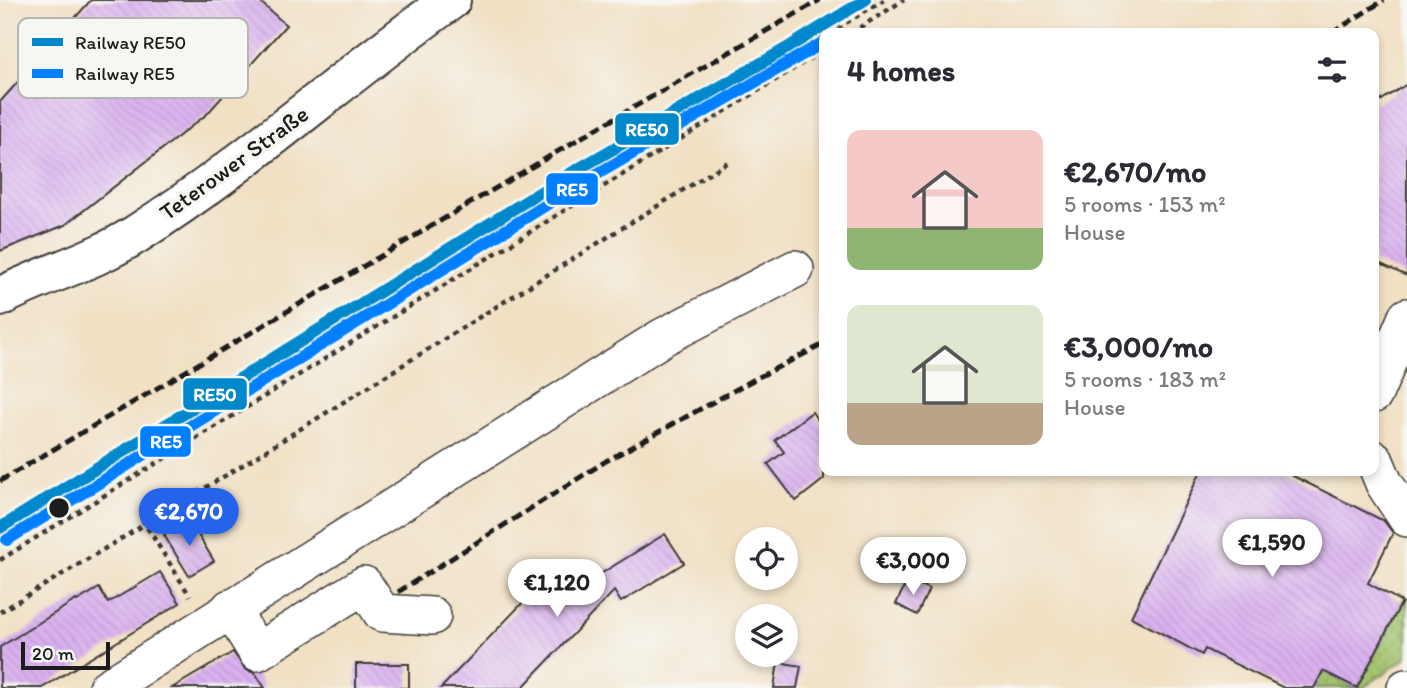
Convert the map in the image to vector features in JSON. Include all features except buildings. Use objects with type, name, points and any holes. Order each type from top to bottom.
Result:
[{"type":"main road","name":"Teterower Straße","points":[[0,297],[81,264],[133,236],[225,174],[396,39],[450,0]]},
{"type":"lane","points":[[107,688],[663,337],[795,269]]},
{"type":"lane","points":[[1379,382],[1407,317]]},
{"type":"lane","points":[[1379,471],[1407,518]]},
{"type":"lane","points":[[219,616],[257,652],[364,585],[382,613],[432,616]]},
{"type":"path","points":[[837,28],[884,0]]},
{"type":"path","points":[[859,28],[904,0]]},
{"type":"path","points":[[0,538],[345,325],[819,39]]},
{"type":"path","points":[[0,560],[819,53]]},
{"type":"path","points":[[0,612],[728,162]]},
{"type":"path","points":[[144,521],[219,616]]},
{"type":"green space","points":[[1405,597],[1407,657],[1363,688],[1357,688]]},
{"type":"green space","points":[[1323,671],[1356,688],[1314,688]]},
{"type":"railway","points":[[0,481],[589,133],[820,0]]},
{"type":"railway","points":[[1340,28],[1384,0]]},
{"type":"railway","points":[[398,592],[606,461],[819,347]]},
{"type":"rail line","name":"RE50","points":[[820,28],[865,0]]},
{"type":"rail line","name":"RE50","points":[[0,528],[568,175],[819,28]]},
{"type":"rail line","name":"RE5","points":[[7,540],[575,187],[819,45]]}]
